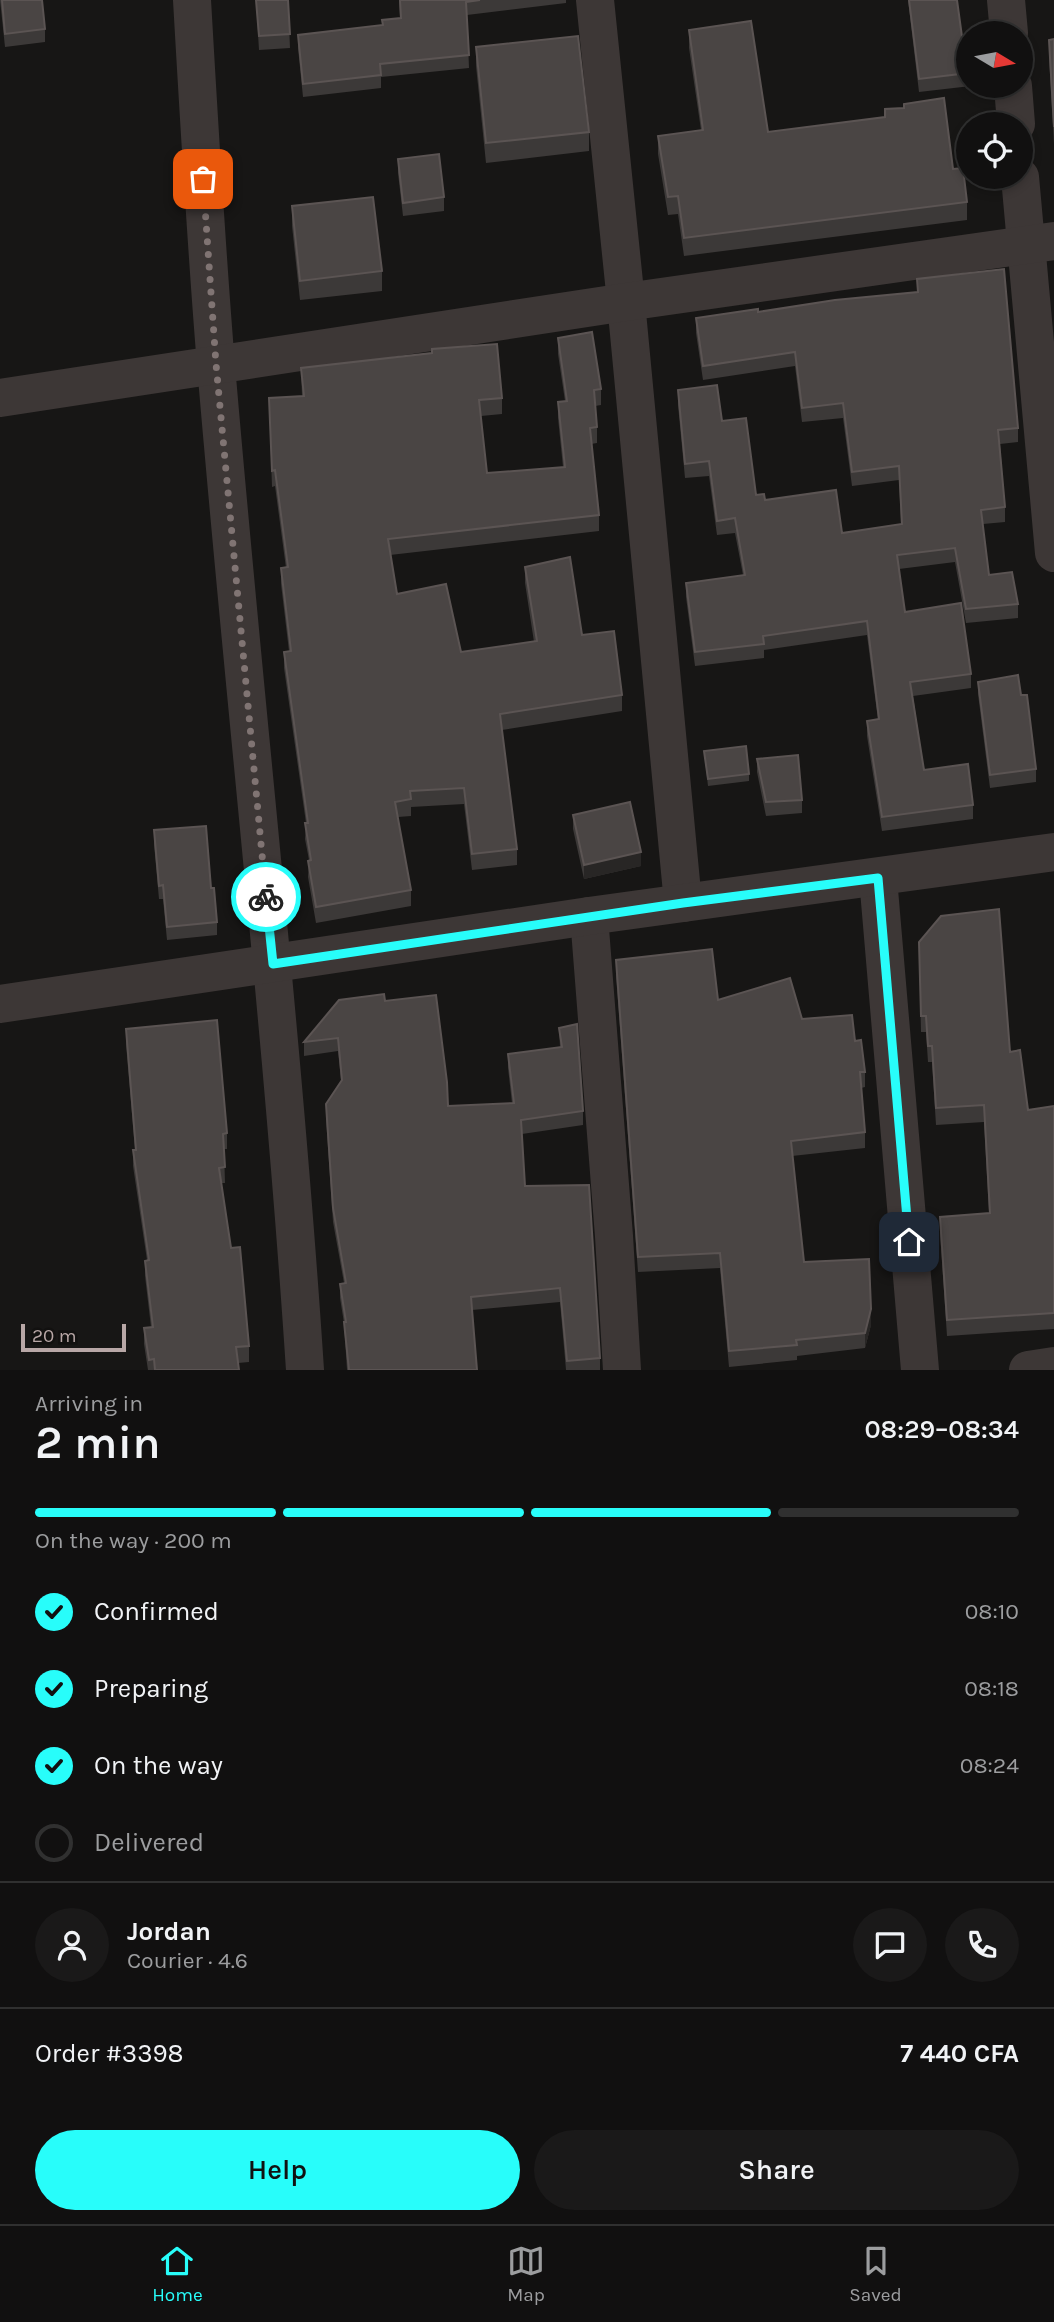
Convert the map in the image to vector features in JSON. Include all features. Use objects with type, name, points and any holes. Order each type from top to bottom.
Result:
[{"type":"street","points":[[192,0],[216,364],[295,1214],[304,1370]]},
{"type":"street","points":[[595,0],[683,903]]},
{"type":"street","points":[[1006,0],[1008,21]]},
{"type":"street","points":[[1024,189],[1040,243],[1054,553]]},
{"type":"street","points":[[0,398],[626,302],[1040,243]]},
{"type":"street","points":[[0,1004],[589,916],[1054,852]]},
{"type":"street","points":[[878,878],[920,1370]]},
{"type":"street","points":[[589,916],[622,1370]]},
{"type":"street","points":[[1028,1370],[1054,1366]]},
{"type":"building","points":[[2,0],[42,0],[45,29],[5,34]]},
{"type":"building","points":[[256,0],[288,0],[290,34],[259,36]]},
{"type":"building","points":[[400,0],[480,0],[466,2],[469,55],[380,64],[381,75],[303,84],[298,35],[383,25],[382,20],[401,18]]},
{"type":"building","points":[[909,0],[957,0],[960,21],[956,21],[956,74],[919,79]]},
{"type":"building","points":[[751,21],[768,132],[885,117],[885,109],[904,108],[904,104],[944,98],[953,169],[956,169],[956,189],[965,189],[967,202],[684,238],[678,196],[668,197],[658,136],[703,130],[689,30]]},
{"type":"building","points":[[578,36],[589,132],[486,143],[476,47]]},
{"type":"building","points":[[1054,39],[1054,127],[1049,40]]},
{"type":"building","points":[[439,154],[444,197],[403,203],[398,159]]},
{"type":"building","points":[[373,197],[382,271],[300,281],[292,206]]},
{"type":"building","points":[[1004,269],[1018,428],[998,430],[1005,507],[981,510],[989,575],[1012,572],[1018,604],[966,609],[955,548],[897,555],[905,612],[961,603],[971,674],[910,682],[924,770],[968,764],[973,805],[882,817],[867,721],[879,719],[867,621],[763,636],[764,644],[695,652],[686,583],[745,575],[735,518],[717,521],[709,461],[685,464],[678,390],[717,385],[722,421],[746,418],[756,495],[764,494],[765,500],[836,490],[842,533],[902,524],[899,466],[852,472],[843,403],[802,408],[795,352],[703,366],[696,318],[918,292],[917,279]]},
{"type":"building","points":[[592,332],[601,389],[594,390],[597,427],[590,428],[599,515],[388,539],[397,594],[446,584],[461,652],[537,641],[525,567],[570,557],[582,635],[614,631],[622,695],[500,714],[517,849],[472,854],[464,788],[410,791],[411,799],[395,802],[411,890],[316,907],[308,861],[311,860],[305,823],[308,823],[284,652],[291,651],[281,568],[288,567],[275,470],[272,471],[269,398],[304,396],[301,368],[432,353],[432,349],[497,344],[502,398],[479,400],[487,473],[565,467],[558,402],[567,401],[558,338]]},
{"type":"building","points":[[1018,675],[1021,695],[1027,695],[1036,769],[990,775],[978,682]]},
{"type":"building","points":[[746,746],[749,774],[708,779],[704,751]]},
{"type":"building","points":[[798,755],[802,800],[766,802],[757,759]]},
{"type":"building","points":[[630,802],[641,852],[584,865],[573,815]]},
{"type":"building","points":[[206,826],[217,922],[167,927],[163,885],[159,886],[154,830]]},
{"type":"building","points":[[999,909],[1010,1052],[1020,1050],[1028,1110],[1054,1106],[1054,1313],[947,1320],[940,1217],[990,1213],[984,1105],[936,1108],[932,1046],[928,1046],[926,1016],[921,1016],[919,942],[941,916]]},
{"type":"building","points":[[712,949],[718,1000],[790,978],[802,1019],[852,1015],[855,1041],[861,1040],[865,1072],[860,1072],[865,1132],[791,1141],[804,1262],[869,1259],[871,1309],[865,1333],[796,1340],[797,1345],[729,1351],[720,1253],[638,1257],[616,960]]},
{"type":"building","points":[[384,994],[385,1001],[436,995],[448,1106],[514,1103],[508,1054],[562,1047],[559,1028],[577,1024],[583,1111],[521,1120],[525,1186],[589,1185],[600,1358],[567,1361],[560,1288],[471,1297],[477,1370],[349,1370],[340,1284],[346,1283],[333,1208],[326,1104],[342,1080],[338,1038],[304,1042],[339,1000]]},
{"type":"building","points":[[217,1020],[227,1133],[223,1134],[225,1167],[219,1168],[231,1248],[240,1247],[249,1346],[236,1347],[239,1370],[155,1370],[154,1359],[149,1360],[144,1328],[153,1327],[145,1261],[149,1260],[133,1150],[136,1150],[126,1029]]},
{"type":"way so far","points":[[203,179],[216,364],[266,897]]},
{"type":"route","points":[[266,897],[273,964],[563,920],[878,878],[909,1242]]}]
